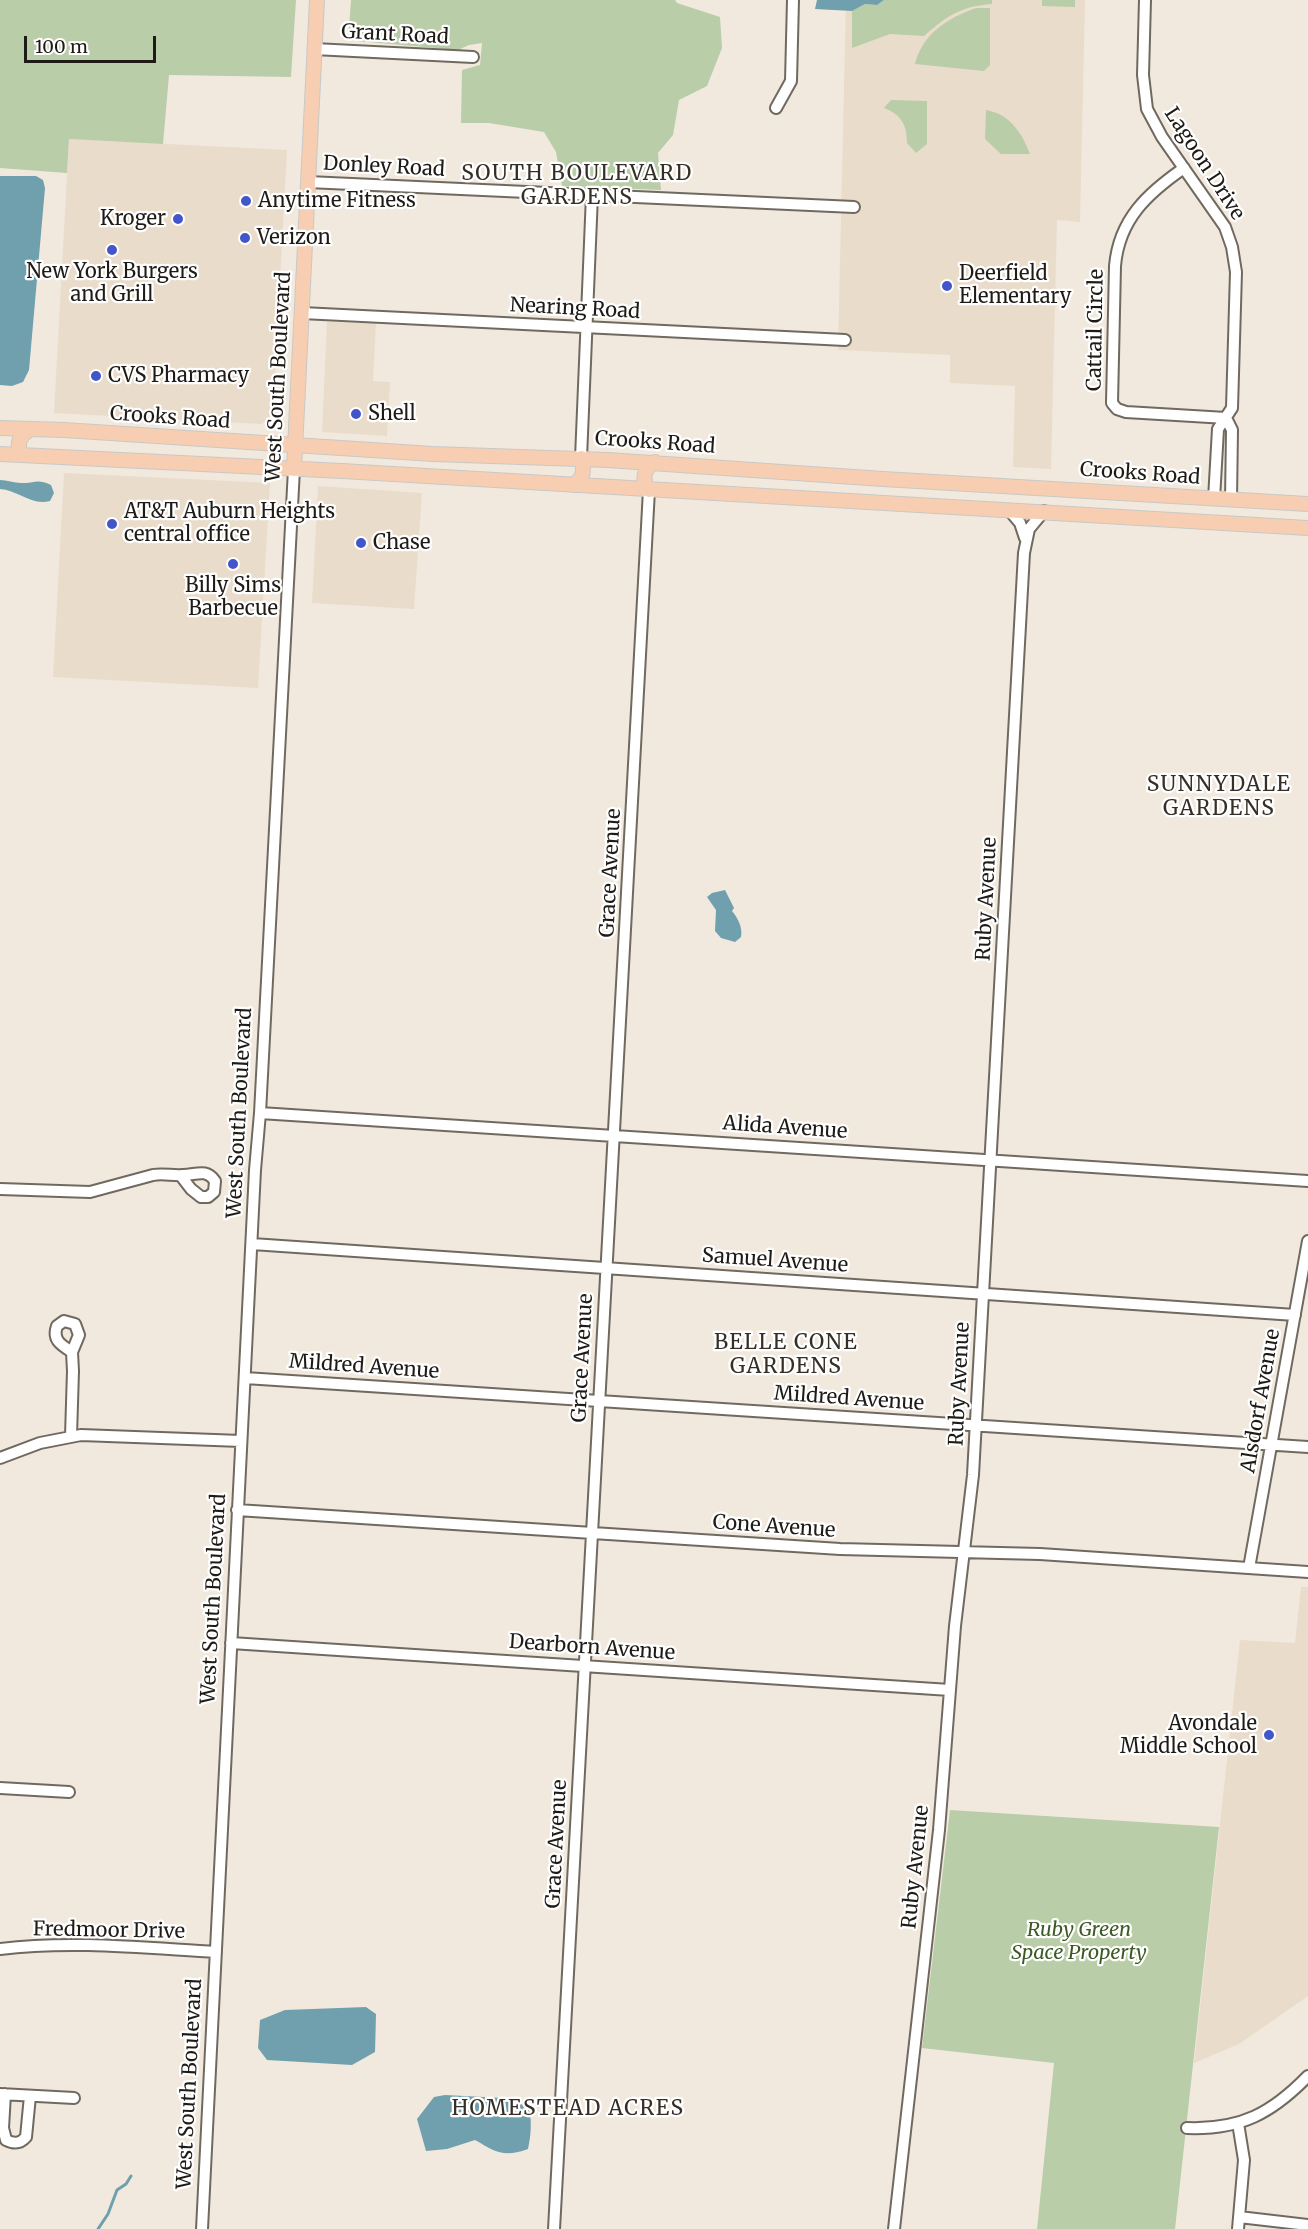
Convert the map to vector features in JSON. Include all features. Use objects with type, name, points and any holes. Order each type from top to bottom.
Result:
[{"type":"main road","name":"West South Boulevard","points":[[294,469],[317,0]]},
{"type":"main road","name":"Crooks Road","points":[[0,428],[351,449],[655,462],[883,479],[1308,504]]},
{"type":"main road","points":[[21,455],[19,441],[21,436],[31,429]]},
{"type":"main road","points":[[241,466],[249,458],[249,442]]},
{"type":"main road","points":[[342,471],[340,462],[342,457],[351,449]]},
{"type":"main road","points":[[0,454],[342,471],[1308,528]]},
{"type":"main road","points":[[573,485],[582,477],[581,458]]},
{"type":"main road","points":[[649,490],[645,485],[645,475],[647,469],[655,462]]},
{"type":"main road","points":[[1009,510],[1023,503],[1031,487]]},
{"type":"main road","points":[[1160,518],[1158,508],[1160,503],[1176,496]]},
{"type":"street","points":[[776,108],[791,81],[793,0]]},
{"type":"street","name":"Lagoon Drive","points":[[1145,0],[1144,95],[1153,123],[1225,227],[1235,262],[1232,408],[1218,429],[1214,498]]},
{"type":"street","name":"Grant Road","points":[[314,49],[473,57]]},
{"type":"street","name":"Cattail Circle","points":[[1184,168],[1143,201],[1131,215],[1118,243],[1115,266],[1112,403],[1117,409],[1126,412],[1226,418]]},
{"type":"street","name":"Donley Road","points":[[308,182],[854,207]]},
{"type":"street","points":[[581,458],[592,195]]},
{"type":"street","name":"Nearing Road","points":[[302,313],[845,340]]},
{"type":"street","name":"Lagoon Drive","points":[[1226,418],[1233,430],[1231,500]]},
{"type":"street","name":"West South Boulevard","points":[[202,2229],[237,1510],[294,469]]},
{"type":"street","name":"Grace Avenue","points":[[554,2229],[649,490]]},
{"type":"street","points":[[1009,510],[1020,523],[1025,538]]},
{"type":"street","points":[[1025,538],[1032,523],[1044,512]]},
{"type":"street","name":"Ruby Avenue","points":[[894,2229],[939,1830],[955,1626],[969,1522],[1025,538]]},
{"type":"street","name":"Alida Avenue","points":[[260,1113],[1308,1181]]},
{"type":"street","points":[[0,1189],[81,1192],[101,1190],[162,1173],[182,1176]]},
{"type":"street","name":"Alsdorf Avenue","points":[[1250,1568],[1308,1241]]},
{"type":"street","name":"Samuel Avenue","points":[[252,1244],[1295,1314]]},
{"type":"street","points":[[71,1436],[74,1364],[72,1352]]},
{"type":"street","name":"Mildred Avenue","points":[[245,1378],[1308,1447]]},
{"type":"street","points":[[0,1458],[40,1443],[71,1436],[106,1435],[241,1441]]},
{"type":"street","name":"Cone Avenue","points":[[237,1510],[863,1551],[1040,1554],[1308,1572]]},
{"type":"street","name":"Dearborn Avenue","points":[[231,1643],[950,1690]]},
{"type":"street","points":[[0,1788],[69,1792]]},
{"type":"street","name":"Fredmoor Drive","points":[[0,1949],[44,1945],[88,1945],[216,1952]]},
{"type":"street","points":[[1187,2128],[1213,2128],[1238,2123],[1266,2111],[1285,2099],[1308,2076]]},
{"type":"street","points":[[30,2096],[26,2137],[20,2143],[6,2140],[3,2133],[2,2094],[74,2098]]},
{"type":"street","points":[[1238,2123],[1244,2160],[1238,2229]]},
{"type":"street","points":[[1239,2217],[1308,2224]]},
{"type":"shaded area","name":"Deerfield Elementary","points":[[846,0],[1085,0],[1080,222],[1057,220],[1051,469],[1013,467],[1015,386],[950,383],[950,355],[838,350]]},
{"type":"shaded area","points":[[69,139],[287,150],[273,413],[262,424],[54,413]]},
{"type":"shaded area","points":[[327,322],[376,323],[373,381],[390,382],[387,436],[322,432]]},
{"type":"shaded area","points":[[64,473],[270,483],[258,688],[53,677]]},
{"type":"shaded area","points":[[318,486],[422,493],[414,609],[312,603]]},
{"type":"shaded area","name":"Avondale Middle School","points":[[1301,1587],[1308,1587],[1308,1996],[1239,2044],[1194,2063],[1240,1640],[1295,1643]]},
{"type":"green space","points":[[0,0],[296,0],[291,77],[169,75],[163,144],[69,139],[67,173],[0,168]]},
{"type":"green space","points":[[351,0],[675,0],[677,3],[720,17],[722,48],[707,86],[679,100],[673,135],[658,153],[661,190],[562,186],[556,152],[544,132],[489,123],[461,123],[462,70],[480,65],[482,43],[458,50],[357,41],[349,28]]},
{"type":"green space","points":[[884,0],[992,0],[992,4],[972,7],[955,13],[924,36],[890,34],[852,48],[852,11],[865,4],[877,5]]},
{"type":"green space","points":[[1042,0],[1075,0],[1075,7],[1042,6]]},
{"type":"green space","points":[[976,8],[990,8],[990,65],[984,71],[915,64],[930,35],[947,22]]},
{"type":"green space","points":[[891,100],[927,101],[927,144],[916,153],[907,143],[902,121],[895,113],[884,108]]},
{"type":"green space","points":[[986,110],[1002,116],[1014,126],[1030,154],[1001,154],[985,139]]},
{"type":"green space","name":"Ruby Green Space Property","points":[[950,1810],[1219,1827],[1175,2229],[1037,2229],[1054,2063],[922,2048]]},
{"type":"water","points":[[817,0],[884,0],[877,5],[865,4],[852,11],[815,9]]},
{"type":"water","points":[[0,176],[36,176],[43,180],[45,188],[29,370],[23,382],[12,386],[0,385]]},
{"type":"water","points":[[0,480],[21,483],[42,482],[51,485],[54,493],[50,501],[31,500],[0,489]]},
{"type":"water","points":[[725,890],[741,930],[741,937],[735,942],[721,938],[715,931],[716,910],[707,897],[712,893]]},
{"type":"water","points":[[366,2007],[376,2014],[375,2052],[352,2065],[267,2060],[258,2048],[260,2020],[285,2010]]},
{"type":"water","points":[[445,2095],[503,2098],[529,2107],[531,2128],[528,2149],[512,2153],[500,2152],[475,2140],[447,2149],[426,2151],[417,2119],[434,2097]]},
{"type":"waterway","points":[[98,2229],[108,2214],[117,2190],[126,2184],[131,2176]]},
{"type":"place","name":"Anytime Fitness","points":[[246,201]]},
{"type":"place","name":"Kroger","points":[[178,219]]},
{"type":"place","name":"Verizon","points":[[245,238]]},
{"type":"place","name":"New York Burgers and Grill","points":[[112,250]]},
{"type":"place","name":"Deerfield Elementary","points":[[947,286]]},
{"type":"place","name":"CVS Pharmacy","points":[[96,376]]},
{"type":"place","name":"Shell","points":[[356,414]]},
{"type":"place","name":"AT&T Auburn Heights central office","points":[[112,524]]},
{"type":"place","name":"Chase","points":[[361,543]]},
{"type":"place","name":"Billy Sims Barbecue","points":[[233,564]]},
{"type":"place","name":"Avondale Middle School","points":[[1269,1735]]},
{"type":"district","name":"SOUTH BOULEVARD GARDENS","points":[[577,186]]},
{"type":"district","name":"SUNNYDALE GARDENS","points":[[1219,797]]},
{"type":"district","name":"BELLE CONE GARDENS","points":[[786,1355]]},
{"type":"district","name":"HOMESTEAD ACRES","points":[[568,2109]]}]
